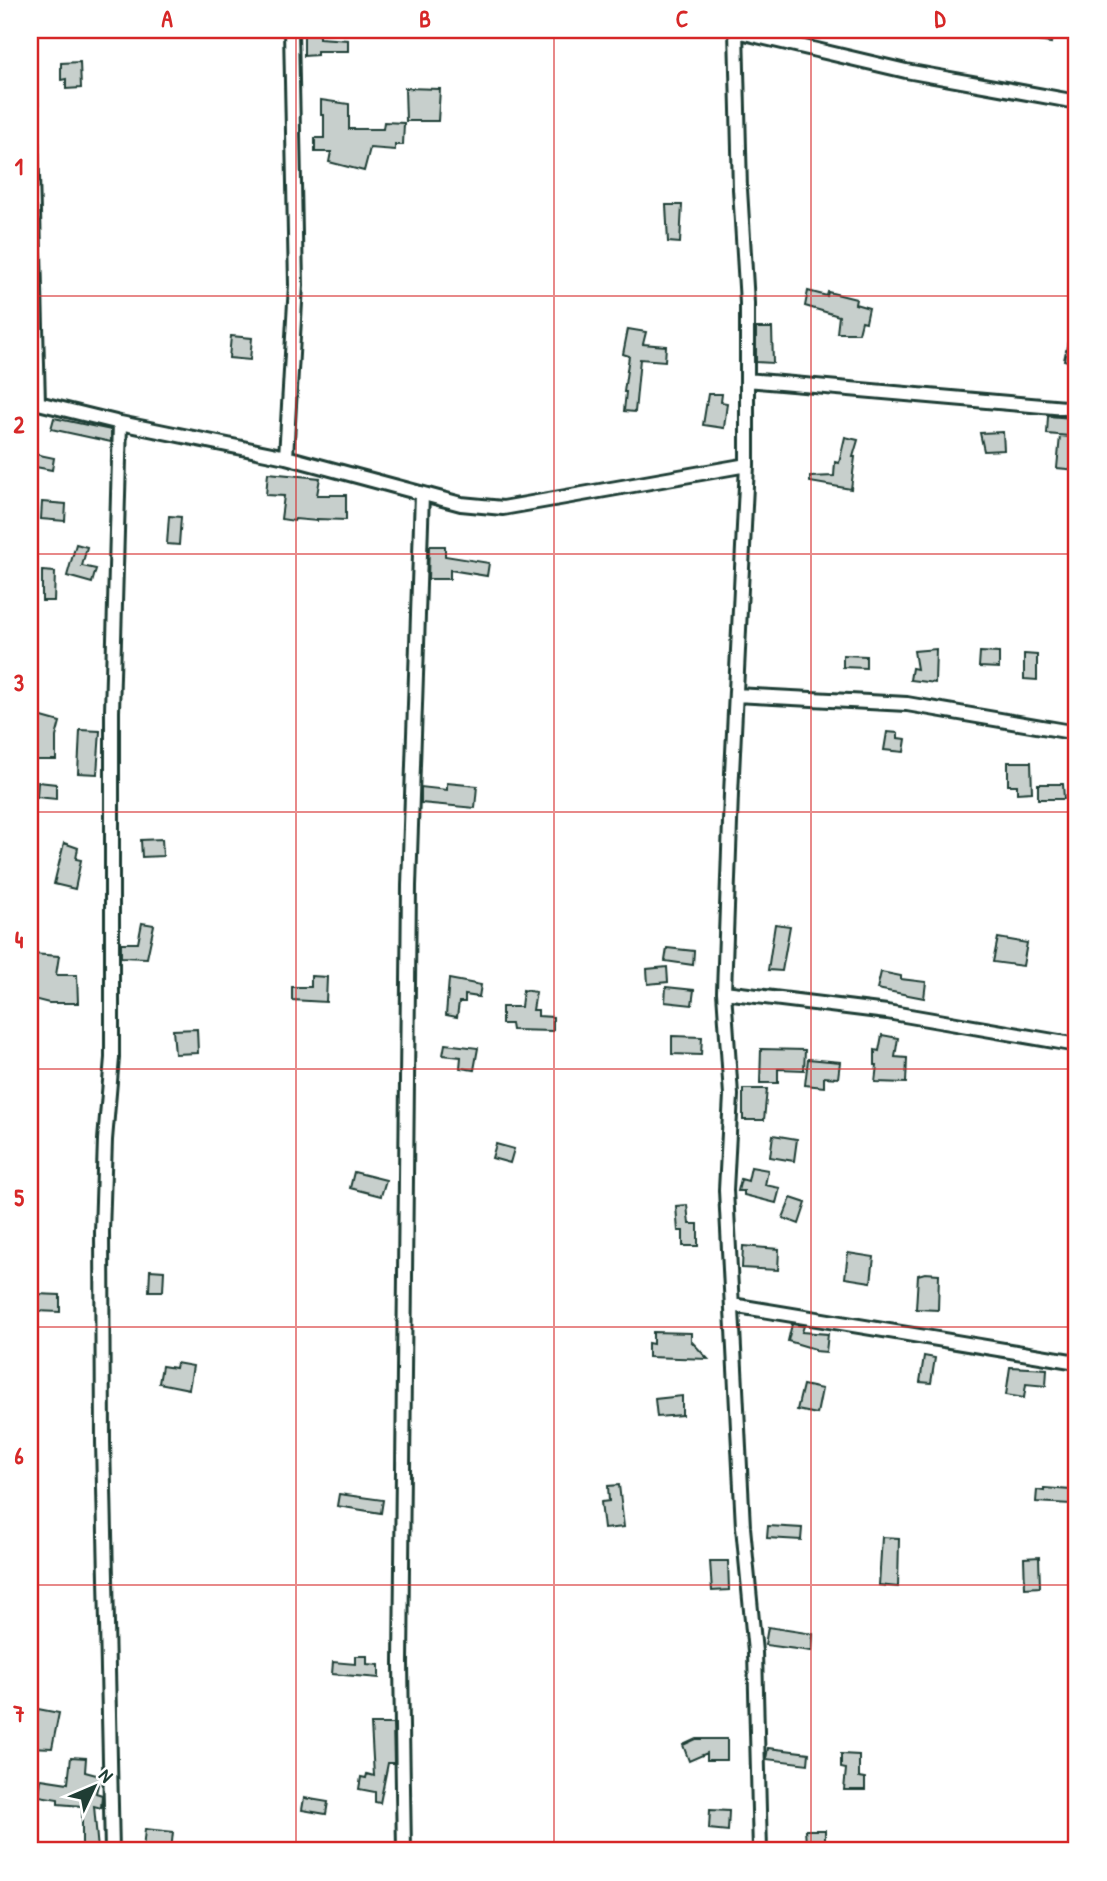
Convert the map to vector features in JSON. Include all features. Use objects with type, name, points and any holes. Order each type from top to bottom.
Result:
[{"type":"street","points":[[286,457],[296,285],[291,30]]},
{"type":"street","points":[[760,1851],[755,1652],[743,1527],[726,1190],[731,1095],[724,992],[747,465],[747,303],[740,188],[736,30],[906,71],[1077,102]]},
{"type":"street","points":[[30,99],[34,402],[120,423],[286,457],[461,503],[503,508],[747,465]]},
{"type":"street","points":[[747,380],[1077,409]]},
{"type":"street","points":[[112,1851],[103,1442],[102,1232],[105,1140],[112,1058],[112,712],[120,423]]},
{"type":"street","points":[[404,1851],[401,1664],[409,886],[422,494]]},
{"type":"street","points":[[736,695],[907,704],[1077,733]]},
{"type":"street","points":[[724,992],[887,1012],[1077,1045]]},
{"type":"street","points":[[732,1305],[1077,1362]]},
{"type":"building","points":[[304,30],[319,30],[319,38],[348,40],[348,51],[317,51],[317,55],[304,56]]},
{"type":"building","points":[[1032,30],[1053,30],[1051,43],[1030,40]]},
{"type":"building","points":[[80,62],[81,88],[66,89],[66,79],[61,80],[61,63]]},
{"type":"building","points":[[405,88],[440,89],[438,121],[406,121]]},
{"type":"building","points":[[321,100],[349,104],[349,129],[383,129],[384,122],[404,123],[403,145],[395,145],[395,150],[370,148],[364,171],[329,162],[331,152],[315,152],[315,138],[324,138]]},
{"type":"building","points":[[666,205],[682,205],[680,243],[668,242]]},
{"type":"building","points":[[808,291],[827,296],[828,292],[856,299],[855,304],[869,308],[866,322],[862,321],[859,333],[837,333],[839,316],[805,306]]},
{"type":"building","points":[[1072,323],[1077,324],[1075,363],[1064,360]]},
{"type":"building","points":[[756,328],[772,328],[773,363],[756,362]]},
{"type":"building","points":[[628,329],[646,332],[643,344],[666,346],[665,361],[640,359],[635,412],[624,411],[629,356],[623,354]]},
{"type":"building","points":[[231,336],[252,338],[250,360],[229,358]]},
{"type":"building","points":[[708,394],[722,394],[721,402],[727,403],[724,428],[703,425]]},
{"type":"building","points":[[1048,416],[1072,418],[1070,436],[1047,434]]},
{"type":"building","points":[[54,418],[111,430],[111,442],[51,429]]},
{"type":"building","points":[[1003,432],[1004,450],[984,451],[980,433]]},
{"type":"building","points":[[1060,436],[1077,438],[1077,470],[1057,468]]},
{"type":"building","points":[[845,437],[858,440],[853,457],[851,489],[810,482],[810,477],[834,476],[835,462],[839,463]]},
{"type":"building","points":[[30,453],[54,458],[52,470],[30,466]]},
{"type":"building","points":[[268,473],[320,478],[317,495],[346,495],[346,520],[281,519],[284,496],[266,495]]},
{"type":"building","points":[[42,502],[66,504],[65,521],[41,519]]},
{"type":"building","points":[[169,516],[181,517],[179,545],[167,544]]},
{"type":"building","points":[[76,544],[87,547],[82,566],[96,569],[92,583],[67,576]]},
{"type":"building","points":[[429,546],[445,546],[445,556],[489,563],[487,576],[450,570],[450,579],[428,579]]},
{"type":"building","points":[[42,571],[55,572],[54,601],[42,601]]},
{"type":"building","points":[[936,649],[935,683],[910,680],[912,668],[917,669],[914,651]]},
{"type":"building","points":[[980,652],[999,653],[999,668],[979,667]]},
{"type":"building","points":[[1024,654],[1037,655],[1037,680],[1024,679]]},
{"type":"building","points":[[843,655],[866,656],[866,668],[843,667]]},
{"type":"building","points":[[35,715],[60,722],[56,737],[56,760],[34,760],[34,750],[30,750],[30,735]]},
{"type":"building","points":[[80,730],[100,731],[97,774],[78,773]]},
{"type":"building","points":[[887,732],[898,733],[898,738],[906,739],[904,752],[884,750]]},
{"type":"building","points":[[1008,762],[1031,762],[1032,792],[1017,793],[1017,785],[1008,785]]},
{"type":"building","points":[[38,782],[56,784],[56,799],[37,797]]},
{"type":"building","points":[[447,783],[477,786],[475,808],[421,803],[421,787],[447,790]]},
{"type":"building","points":[[1038,784],[1063,784],[1064,799],[1038,799]]},
{"type":"building","points":[[162,839],[163,856],[142,857],[141,840]]},
{"type":"building","points":[[64,843],[78,848],[76,859],[81,860],[75,889],[54,884]]},
{"type":"building","points":[[142,923],[154,925],[147,958],[121,957],[121,943],[138,943]]},
{"type":"building","points":[[775,924],[790,926],[782,971],[768,970]]},
{"type":"building","points":[[998,938],[1027,943],[1023,966],[993,962]]},
{"type":"building","points":[[667,948],[694,951],[693,965],[665,961]]},
{"type":"building","points":[[32,954],[59,956],[56,975],[77,975],[78,1003],[49,1003],[33,999],[30,994],[34,981],[30,980]]},
{"type":"building","points":[[667,967],[668,982],[648,984],[647,969]]},
{"type":"building","points":[[881,972],[901,976],[901,979],[926,982],[924,998],[877,989]]},
{"type":"building","points":[[311,976],[327,977],[326,1002],[292,1000],[292,987],[311,987]]},
{"type":"building","points":[[449,979],[481,985],[479,997],[465,995],[465,1002],[459,1002],[457,1017],[446,1015]]},
{"type":"building","points":[[666,987],[694,990],[692,1005],[665,1002]]},
{"type":"building","points":[[523,990],[536,992],[533,1010],[538,1010],[538,1016],[553,1017],[553,1031],[512,1030],[511,1024],[502,1024],[502,1007],[521,1007]]},
{"type":"building","points":[[197,1029],[198,1053],[175,1054],[173,1030]]},
{"type":"building","points":[[882,1035],[898,1038],[895,1057],[907,1058],[906,1083],[875,1082],[875,1050],[879,1051]]},
{"type":"building","points":[[672,1036],[702,1037],[701,1055],[672,1054]]},
{"type":"building","points":[[445,1044],[478,1048],[474,1070],[460,1068],[461,1057],[443,1055]]},
{"type":"building","points":[[761,1049],[805,1050],[804,1070],[778,1069],[778,1083],[760,1083]]},
{"type":"building","points":[[808,1059],[840,1062],[838,1078],[824,1077],[824,1087],[805,1085]]},
{"type":"building","points":[[743,1089],[767,1089],[764,1120],[743,1120]]},
{"type":"building","points":[[773,1135],[797,1139],[794,1161],[770,1157]]},
{"type":"building","points":[[496,1144],[514,1149],[510,1163],[492,1158]]},
{"type":"building","points":[[751,1167],[768,1170],[765,1185],[780,1188],[776,1203],[738,1191],[741,1179],[748,1181]]},
{"type":"building","points":[[354,1172],[386,1180],[381,1196],[350,1188]]},
{"type":"building","points":[[791,1198],[806,1203],[799,1224],[783,1218]]},
{"type":"building","points":[[687,1205],[689,1224],[698,1224],[698,1246],[683,1246],[683,1231],[678,1231],[676,1206]]},
{"type":"building","points":[[743,1246],[779,1249],[778,1270],[742,1268]]},
{"type":"building","points":[[848,1253],[874,1257],[871,1282],[845,1278]]},
{"type":"building","points":[[150,1270],[164,1271],[163,1291],[149,1291]]},
{"type":"building","points":[[939,1274],[938,1310],[916,1309],[918,1275]]},
{"type":"building","points":[[36,1294],[60,1295],[60,1312],[36,1311]]},
{"type":"building","points":[[792,1324],[804,1326],[802,1332],[828,1334],[826,1352],[788,1341]]},
{"type":"building","points":[[653,1332],[691,1333],[691,1341],[708,1359],[648,1357],[648,1343],[653,1344]]},
{"type":"building","points":[[924,1356],[935,1358],[931,1383],[920,1382]]},
{"type":"building","points":[[176,1363],[193,1366],[189,1389],[159,1383],[162,1366],[175,1368]]},
{"type":"building","points":[[1010,1367],[1047,1369],[1046,1386],[1026,1384],[1024,1398],[1006,1395]]},
{"type":"building","points":[[803,1385],[822,1389],[817,1414],[797,1410]]},
{"type":"building","points":[[682,1396],[682,1415],[657,1417],[655,1399]]},
{"type":"building","points":[[619,1485],[624,1527],[604,1529],[601,1502],[609,1501],[608,1486]]},
{"type":"building","points":[[1044,1488],[1071,1490],[1071,1504],[1036,1502],[1037,1490],[1044,1491]]},
{"type":"building","points":[[339,1494],[383,1500],[381,1513],[337,1506]]},
{"type":"building","points":[[768,1526],[802,1528],[801,1540],[767,1538]]},
{"type":"building","points":[[882,1537],[899,1538],[898,1587],[879,1585]]},
{"type":"building","points":[[1039,1557],[1040,1587],[1025,1588],[1024,1558]]},
{"type":"building","points":[[710,1561],[728,1561],[729,1590],[712,1591]]},
{"type":"building","points":[[768,1627],[813,1634],[812,1651],[765,1645]]},
{"type":"building","points":[[355,1656],[367,1656],[367,1664],[379,1665],[379,1678],[332,1674],[333,1662],[355,1664]]},
{"type":"building","points":[[38,1709],[59,1713],[52,1748],[30,1747],[30,1724],[35,1725]]},
{"type":"building","points":[[371,1724],[393,1724],[394,1763],[388,1763],[380,1803],[375,1802],[375,1792],[359,1789],[361,1777],[366,1778],[367,1774],[374,1776]]},
{"type":"building","points":[[696,1739],[727,1739],[727,1760],[707,1760],[707,1753],[689,1761],[683,1745]]},
{"type":"building","points":[[768,1748],[809,1753],[808,1764],[766,1759]]},
{"type":"building","points":[[841,1754],[859,1755],[859,1777],[865,1778],[865,1790],[844,1790],[846,1769],[841,1768]]},
{"type":"building","points":[[71,1757],[86,1758],[85,1772],[100,1776],[96,1793],[102,1795],[101,1808],[94,1806],[98,1850],[82,1851],[82,1806],[58,1804],[58,1799],[39,1796],[41,1779],[68,1783]]},
{"type":"building","points":[[304,1798],[328,1802],[326,1814],[302,1810]]},
{"type":"building","points":[[710,1810],[729,1811],[728,1831],[709,1829]]},
{"type":"building","points":[[145,1829],[173,1832],[171,1851],[143,1851]]},
{"type":"building","points":[[805,1830],[825,1830],[825,1843],[806,1843]]}]
